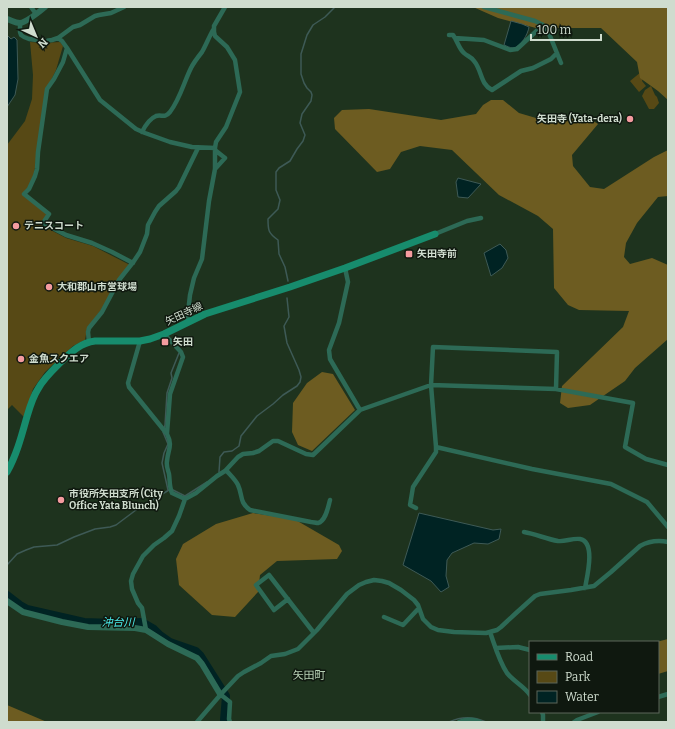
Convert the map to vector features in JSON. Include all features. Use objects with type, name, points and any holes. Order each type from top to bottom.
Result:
[{"type":"main road","name":"矢田寺線","points":[[7,472],[18,449],[34,397],[40,385],[70,353],[80,346],[89,342],[106,340],[140,341],[150,339],[164,334],[205,314],[345,268],[435,234]]},
{"type":"street","points":[[31,7],[36,14]]},
{"type":"street","points":[[7,18],[14,22],[24,22],[45,7]]},
{"type":"street","points":[[20,23],[20,32],[24,37],[45,41],[52,40],[95,16],[111,13],[124,7]]},
{"type":"street","points":[[142,132],[149,121],[158,116],[166,116],[170,111],[225,7]]},
{"type":"street","points":[[484,7],[535,21],[543,25],[548,31],[561,63]]},
{"type":"street","points":[[455,38],[484,40],[510,50],[517,49],[543,25]]},
{"type":"street","points":[[187,322],[188,304],[202,258],[209,201],[215,169],[216,142],[226,127],[240,92],[235,60],[227,47],[215,36],[213,30]]},
{"type":"street","points":[[449,35],[453,35],[464,53],[475,61],[485,84],[492,90],[521,71],[532,68],[551,59],[557,53]]},
{"type":"street","points":[[58,38],[67,48],[100,100],[136,129],[142,132],[170,142],[198,148],[215,149],[225,158],[215,169]]},
{"type":"street","points":[[67,48],[63,62],[47,89],[37,169],[29,188],[24,194],[49,214],[43,223],[66,235],[99,246],[133,263]]},
{"type":"street","points":[[89,342],[89,328],[102,312],[119,280],[140,252],[146,238],[148,225],[159,206],[179,187],[198,148]]},
{"type":"street","points":[[435,234],[481,218]]},
{"type":"street","points":[[345,268],[348,282],[339,323],[328,350],[330,359],[360,410]]},
{"type":"street","points":[[164,334],[181,352],[183,357],[170,394],[165,431]]},
{"type":"street","points":[[140,341],[128,383],[129,387],[165,431],[171,441],[166,463],[170,476],[170,490],[172,493],[185,499]]},
{"type":"street","points":[[416,508],[410,505],[413,487],[436,452],[431,386],[433,347],[557,352],[556,388]]},
{"type":"street","points":[[146,630],[142,608],[138,603],[132,589],[131,581],[133,574],[143,556],[172,531],[185,499],[196,493],[226,470],[238,457],[243,454],[259,451],[273,441],[278,441],[306,454],[313,455],[360,410],[431,386],[556,388],[633,403],[625,447],[646,459],[668,465]]},
{"type":"street","points":[[436,447],[532,469],[611,484],[647,502],[668,527]]},
{"type":"street","points":[[226,470],[235,479],[244,506],[250,510],[311,522],[318,522],[322,521],[324,518],[330,500]]},
{"type":"street","points":[[524,532],[558,541],[575,539],[585,542],[590,553],[585,588]]},
{"type":"street","points":[[197,722],[244,672],[271,656],[285,654],[298,649],[314,633],[347,594],[359,585],[366,582],[374,580],[389,583],[414,600],[427,624],[438,630],[480,633],[490,632],[501,627],[535,596],[590,587],[598,583],[640,546],[655,541],[668,542]]},
{"type":"street","points":[[288,599],[274,610],[256,585],[269,575],[288,599],[314,633]]},
{"type":"street","points":[[7,602],[23,612],[62,622],[88,627],[135,628],[146,630],[168,644],[197,658],[230,702],[230,722]]},
{"type":"street","points":[[384,617],[403,625],[419,608]]},
{"type":"street","points":[[490,632],[507,673],[529,694]]},
{"type":"street","points":[[496,648],[518,647],[529,650]]},
{"type":"street","points":[[574,722],[595,713]]},
{"type":"street","points":[[459,722],[462,720],[469,720],[480,722]]},
{"type":"green space","points":[[30,42],[60,42],[63,46],[56,70],[45,93],[34,175],[24,196],[47,214],[41,225],[66,238],[93,246],[130,265],[87,329],[85,340],[73,346],[45,372],[33,389],[24,417],[12,405],[7,410],[7,145],[25,121],[32,99],[33,75]]},
{"type":"green space","points":[[641,72],[644,75],[642,81],[646,86],[639,92],[630,81]]},
{"type":"green space","points":[[651,86],[659,103],[654,109],[649,109],[642,96],[645,90]]},
{"type":"shaded area","points":[[473,7],[668,7],[668,100],[640,78],[637,62],[601,28],[536,28],[498,18]]},
{"type":"shaded area","points":[[491,100],[503,100],[519,113],[536,118],[590,119],[598,124],[572,155],[573,166],[590,187],[604,189],[654,157],[668,150],[668,196],[658,197],[637,223],[626,243],[624,257],[630,264],[652,258],[668,265],[668,339],[635,368],[625,381],[590,405],[568,408],[560,403],[562,386],[623,327],[629,311],[579,310],[568,305],[554,288],[553,229],[538,216],[499,195],[452,150],[420,146],[401,152],[390,169],[377,172],[335,129],[334,118],[342,110],[369,109],[441,120],[476,114],[483,105]]},
{"type":"shaded area","points":[[322,372],[333,374],[355,410],[312,451],[298,445],[292,432],[293,403],[307,383]]},
{"type":"shaded area","points":[[253,513],[294,519],[339,545],[342,551],[337,559],[277,561],[260,575],[258,592],[235,617],[212,615],[179,585],[176,559],[183,544],[216,524]]},
{"type":"shaded area","points":[[668,639],[668,671],[659,674],[659,641]]},
{"type":"shaded area","points":[[7,705],[47,722],[7,722]]},
{"type":"water","points":[[511,21],[529,27],[524,40],[513,48],[504,45]]},
{"type":"water","points":[[7,35],[11,39],[14,37],[17,40],[18,79],[15,95],[7,107]]},
{"type":"water","points":[[458,178],[481,184],[468,198],[458,197],[456,182]]},
{"type":"water","points":[[500,244],[506,250],[508,258],[502,268],[491,276],[484,253]]},
{"type":"water","points":[[419,513],[493,530],[501,529],[499,539],[488,544],[474,543],[452,553],[447,560],[446,576],[449,587],[441,592],[431,581],[403,565]]},
{"type":"waterway","points":[[288,281],[285,267],[279,254],[278,240],[270,233],[268,226],[268,219],[278,209],[280,200],[276,190],[276,172],[279,168],[290,161],[303,141],[305,135],[300,123],[302,114],[311,101],[312,95],[304,83],[301,74],[301,54],[307,35],[313,25],[325,17],[335,7]]},
{"type":"waterway","points":[[219,472],[220,457],[224,452],[232,451],[239,446],[241,436],[257,416],[297,386],[300,382],[301,377],[287,343],[284,326],[289,317],[287,298]]},
{"type":"waterway","points":[[164,429],[167,393],[172,378],[171,373],[179,353]]},
{"type":"waterway","points":[[163,432],[168,444],[162,463],[168,490]]},
{"type":"waterway","points":[[173,490],[185,496],[207,482]]},
{"type":"waterway","points":[[7,565],[17,554],[34,547],[57,545],[95,529],[116,525],[136,510],[169,490]]},
{"type":"waterway","name":"沖台川","points":[[7,595],[27,609],[84,622],[142,622],[154,629],[170,642],[196,651],[226,696],[225,722]]},
{"type":"waterway","points":[[449,722],[468,718],[486,722]]},
{"type":"place","name":"矢田寺 (Yata-dera)","points":[[630,119]]},
{"type":"place","name":"テニスコート","points":[[16,226]]},
{"type":"place","name":"矢田寺前","points":[[409,254]]},
{"type":"place","name":"大和郡山市営球場","points":[[49,287]]},
{"type":"place","name":"矢田","points":[[165,342]]},
{"type":"place","name":"金魚スクエア","points":[[21,359]]},
{"type":"place","name":"市役所矢田支所 (City Office Yata Blunch)","points":[[61,500]]},
{"type":"district","name":"矢田町","points":[[309,675]]}]
